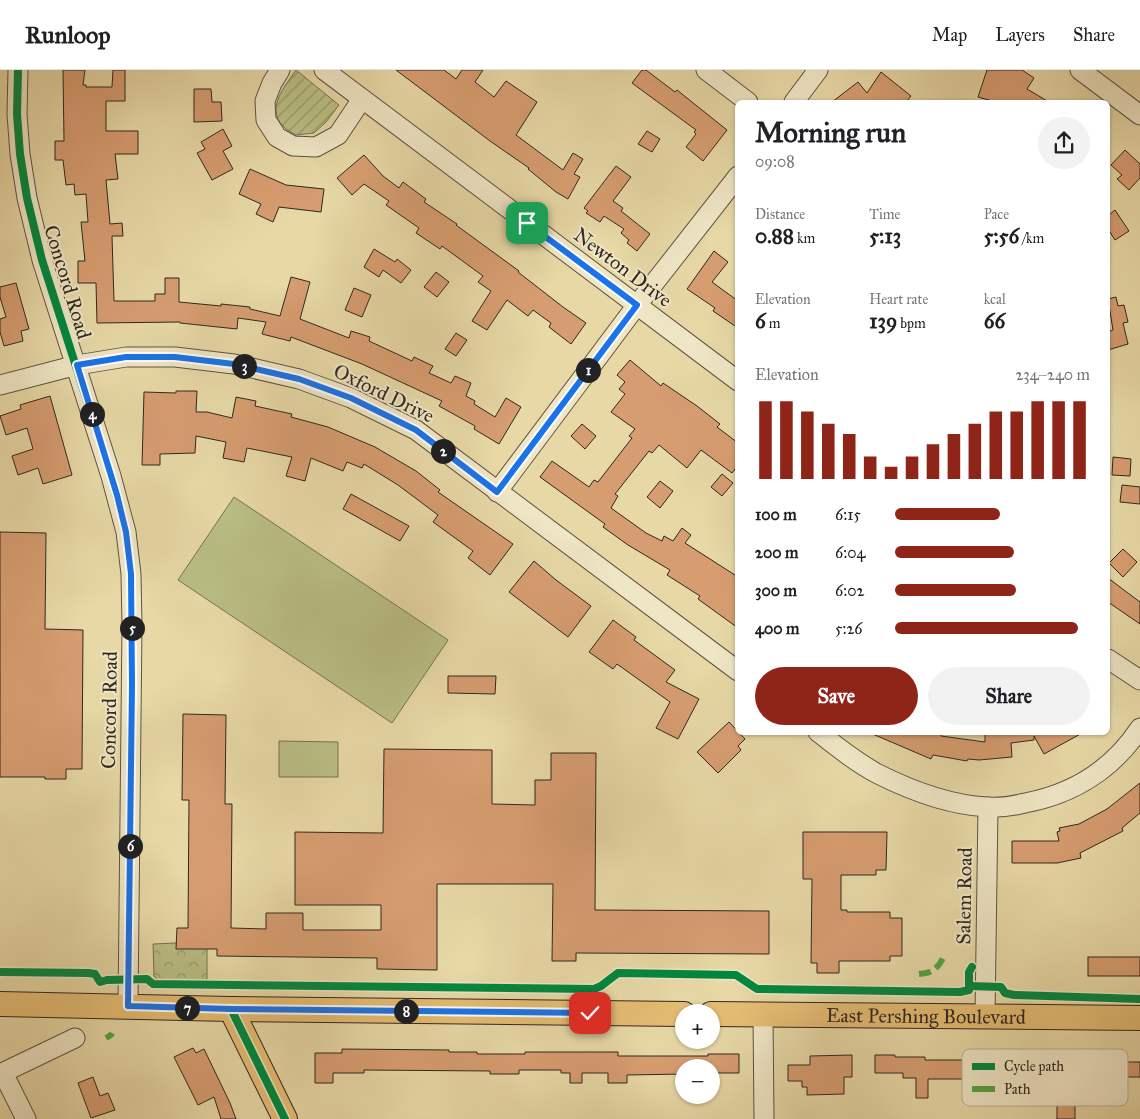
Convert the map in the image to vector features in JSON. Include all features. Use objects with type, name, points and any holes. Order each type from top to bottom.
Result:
[{"type":"main road","points":[[0,1004],[231,1009],[675,1014]]},
{"type":"main road","points":[[231,1009],[285,1119]]},
{"type":"main road","name":"East Pershing Boulevard","points":[[720,1014],[1140,1018]]},
{"type":"street","name":"Concord Road","points":[[18,70],[17,114],[26,198],[42,260],[117,495],[126,532],[131,574],[132,685],[128,1006]]},
{"type":"street","points":[[280,70],[272,83],[265,101],[266,120],[277,137],[293,146],[316,147],[338,135],[362,99]]},
{"type":"street","name":"Newton Drive","points":[[324,70],[735,379]]},
{"type":"street","points":[[706,70],[745,100]]},
{"type":"street","points":[[796,100],[818,70]]},
{"type":"street","points":[[1080,70],[1140,115]]},
{"type":"street","points":[[497,492],[637,305],[735,180]]},
{"type":"street","name":"Oxford Drive","points":[[0,385],[77,365],[126,357],[175,357],[234,364],[299,379],[351,398],[416,430],[735,669]]},
{"type":"street","points":[[1110,660],[1140,680]]},
{"type":"street","points":[[822,735],[876,773],[904,786],[926,795],[988,807],[1015,805],[1045,799],[1071,789],[1094,776],[1116,758],[1140,728]]},
{"type":"street","name":"Salem Road","points":[[985,1016],[988,807]]},
{"type":"street","points":[[764,1015],[764,1119]]},
{"type":"street","points":[[26,1119],[2,1074],[75,1038]]},
{"type":"green space","points":[[296,70],[339,105],[326,122],[314,133],[296,135],[284,127],[278,119],[276,112],[279,97]]},
{"type":"green space","points":[[234,497],[448,640],[392,723],[178,580]]},
{"type":"green space","points":[[279,741],[338,742],[338,777],[279,777]]},
{"type":"green space","points":[[176,943],[207,949],[207,980],[157,980],[154,976],[153,944]]},
{"type":"building","points":[[63,70],[85,70],[83,85],[86,85],[86,87],[112,87],[113,70],[125,70],[125,101],[106,101],[106,131],[138,131],[138,154],[115,154],[118,179],[106,180],[110,224],[122,223],[123,236],[112,236],[114,301],[155,301],[155,294],[165,294],[165,278],[179,278],[179,302],[250,307],[250,309],[280,316],[291,277],[310,282],[300,319],[349,338],[351,331],[370,337],[369,341],[412,361],[414,357],[433,366],[429,373],[451,383],[455,376],[471,383],[466,396],[475,401],[474,404],[495,417],[506,398],[521,407],[499,444],[474,429],[475,426],[439,406],[442,401],[362,364],[291,337],[290,341],[262,334],[266,322],[238,318],[237,329],[180,322],[97,323],[96,283],[78,283],[78,261],[85,261],[81,222],[88,222],[86,194],[75,195],[74,184],[66,185],[63,160],[55,160],[55,141],[64,141]]},
{"type":"building","points":[[396,70],[444,70],[456,79],[462,70],[483,70],[475,82],[494,97],[506,81],[537,102],[516,135],[563,170],[573,153],[583,159],[574,174],[580,177],[568,199],[556,192],[529,168]]},
{"type":"building","points":[[642,70],[646,70],[675,92],[677,90],[727,130],[703,161],[686,147],[696,134],[694,132],[696,130],[632,83]]},
{"type":"building","points":[[987,70],[1022,70],[1034,78],[1027,89],[1046,100],[989,100],[978,97]]},
{"type":"building","points":[[881,72],[911,96],[908,100],[835,100],[858,82],[867,93]]},
{"type":"building","points":[[194,89],[211,89],[212,102],[221,102],[222,121],[194,122]]},
{"type":"building","points":[[223,129],[232,146],[223,151],[233,169],[212,180],[197,153],[205,149],[201,142]]},
{"type":"building","points":[[647,131],[660,139],[652,152],[638,144]]},
{"type":"building","points":[[1125,150],[1140,164],[1140,178],[1129,190],[1117,179],[1122,175],[1111,165]]},
{"type":"building","points":[[364,155],[383,176],[399,188],[403,182],[426,199],[424,202],[457,224],[586,323],[571,344],[549,327],[551,323],[533,310],[528,316],[507,300],[487,330],[472,321],[491,291],[478,282],[483,276],[442,246],[440,249],[416,233],[419,228],[386,205],[389,201],[364,184],[352,195],[337,178]]},
{"type":"building","points":[[616,166],[631,177],[613,201],[623,208],[621,211],[650,234],[637,251],[627,243],[629,240],[621,233],[624,229],[604,216],[600,222],[586,213],[588,211],[584,208]]},
{"type":"building","points":[[250,169],[286,185],[324,189],[321,212],[279,207],[273,222],[256,214],[261,204],[239,194]]},
{"type":"building","points":[[1115,210],[1129,231],[1115,240],[1110,232],[1110,214]]},
{"type":"building","points":[[374,249],[395,262],[397,259],[411,270],[401,283],[383,270],[379,277],[364,267]]},
{"type":"building","points":[[714,251],[728,262],[712,282],[735,299],[735,326],[713,311],[715,308],[687,289]]},
{"type":"building","points":[[436,272],[449,282],[437,297],[424,287]]},
{"type":"building","points":[[16,283],[29,329],[21,331],[23,341],[4,346],[0,332],[0,319],[6,317],[0,297],[0,287]]},
{"type":"building","points":[[354,288],[371,295],[362,317],[345,310]]},
{"type":"building","points":[[1116,297],[1118,306],[1124,305],[1128,322],[1123,323],[1128,344],[1110,349],[1110,331],[1113,330],[1110,298]]},
{"type":"building","points":[[456,333],[467,340],[456,356],[445,349]]},
{"type":"building","points":[[630,360],[661,386],[663,383],[697,406],[720,424],[717,427],[735,441],[735,469],[732,473],[701,450],[687,468],[659,445],[652,453],[649,451],[615,494],[618,496],[611,508],[646,533],[662,541],[664,536],[673,541],[682,528],[691,535],[685,543],[735,575],[735,626],[698,599],[700,596],[667,575],[670,570],[628,545],[603,527],[605,524],[540,477],[552,461],[589,487],[594,480],[598,482],[632,438],[629,436],[635,429],[611,412],[625,394],[619,389],[625,382],[617,375]]},
{"type":"building","points":[[176,391],[197,391],[196,412],[207,412],[232,418],[236,397],[256,401],[255,406],[292,414],[291,417],[328,427],[375,447],[416,471],[440,490],[438,492],[513,544],[490,575],[468,558],[473,551],[433,522],[438,515],[398,485],[364,464],[362,468],[347,462],[343,471],[311,458],[305,481],[286,476],[292,457],[247,448],[244,462],[223,458],[226,442],[196,436],[195,453],[160,454],[160,465],[142,465],[144,392],[176,393]]},
{"type":"building","points":[[50,396],[72,475],[43,484],[38,468],[18,475],[12,456],[33,449],[27,428],[6,435],[0,416],[21,409],[20,405]]},
{"type":"building","points":[[582,424],[596,436],[585,449],[571,436]]},
{"type":"building","points":[[1113,457],[1131,459],[1130,476],[1112,475]]},
{"type":"building","points":[[722,474],[733,483],[722,496],[711,487]]},
{"type":"building","points":[[660,481],[673,491],[660,508],[647,497]]},
{"type":"building","points":[[1122,485],[1140,487],[1140,504],[1120,502]]},
{"type":"building","points":[[351,494],[409,526],[400,541],[343,509]]},
{"type":"building","points":[[0,532],[46,533],[45,629],[83,630],[82,769],[66,769],[66,779],[0,777]]},
{"type":"building","points":[[1123,549],[1137,562],[1123,577],[1110,562]]},
{"type":"building","points":[[534,561],[591,606],[568,637],[509,592]]},
{"type":"building","points":[[1110,580],[1140,602],[1140,624],[1110,603]]},
{"type":"building","points":[[613,620],[636,637],[634,640],[675,670],[666,682],[699,699],[678,739],[656,728],[670,702],[617,664],[613,669],[589,652]]},
{"type":"building","points":[[448,676],[496,676],[495,694],[448,693]]},
{"type":"building","points":[[183,714],[226,715],[225,804],[232,804],[231,928],[266,929],[266,913],[303,913],[303,930],[381,930],[381,905],[295,905],[295,832],[383,833],[384,749],[492,750],[492,804],[535,805],[535,780],[551,780],[551,753],[596,753],[595,910],[769,911],[769,954],[576,953],[576,961],[552,961],[553,884],[437,884],[437,970],[377,969],[377,958],[217,956],[217,949],[176,949],[177,928],[188,928],[189,800],[182,800]]},
{"type":"building","points":[[729,722],[735,728],[735,735],[741,735],[745,739],[738,746],[741,750],[718,773],[697,752]]},
{"type":"building","points":[[875,735],[941,735],[985,742],[985,735],[1079,735],[1044,754],[1034,736],[1034,740],[1011,743],[1012,757],[968,759],[967,761],[933,755],[931,759]]},
{"type":"building","points":[[1140,783],[1140,813],[1122,828],[1123,831],[1080,853],[1081,858],[1057,863],[1012,863],[1012,841],[1059,841],[1057,832],[1060,831],[1059,828],[1079,824],[1107,809]]},
{"type":"building","points":[[803,832],[887,832],[886,870],[876,870],[876,875],[841,875],[841,910],[847,910],[847,912],[890,912],[890,918],[902,918],[902,956],[890,956],[890,961],[839,961],[839,973],[817,973],[817,963],[811,963],[812,879],[803,879]]},
{"type":"building","points":[[1088,957],[1140,957],[1140,976],[1088,976]]},
{"type":"building","points":[[193,1048],[196,1053],[204,1049],[236,1119],[221,1119],[214,1097],[198,1105],[174,1057]]},
{"type":"building","points":[[342,1049],[449,1050],[449,1052],[477,1052],[477,1054],[618,1052],[618,1056],[739,1054],[739,1073],[720,1073],[720,1059],[675,1059],[675,1074],[627,1075],[627,1083],[608,1083],[608,1073],[582,1073],[582,1083],[570,1083],[570,1073],[561,1073],[561,1070],[519,1070],[519,1074],[490,1074],[490,1071],[364,1070],[364,1073],[333,1073],[333,1083],[315,1083],[315,1053],[342,1053]]},
{"type":"building","points":[[852,1055],[852,1077],[844,1077],[844,1094],[807,1095],[807,1087],[802,1087],[802,1081],[788,1081],[788,1065],[810,1065],[810,1056]]},
{"type":"building","points":[[875,1055],[925,1057],[925,1060],[962,1060],[962,1079],[928,1079],[928,1098],[916,1098],[916,1078],[903,1078],[903,1073],[875,1073]]},
{"type":"building","points":[[1128,1062],[1140,1062],[1140,1077],[1128,1077]]},
{"type":"building","points":[[93,1077],[100,1096],[108,1093],[115,1110],[91,1118],[78,1083]]},
{"type":"building","points":[[1057,1106],[1075,1106],[1075,1119],[1057,1119]]},
{"type":"marked path","points":[[919,974],[933,970],[943,958]]},
{"type":"marked path","points":[[106,1038],[112,1033]]},
{"type":"cycle path","points":[[18,70],[17,114],[20,154],[27,198],[42,260],[111,476],[126,532],[131,574],[128,1006]]},
{"type":"cycle path","points":[[0,972],[89,973],[95,974],[100,982],[107,980],[147,979],[153,984],[594,989],[618,973],[736,975],[757,989],[960,992],[969,990],[969,972],[972,967]]},
{"type":"cycle path","points":[[969,986],[1001,987],[1005,993],[1014,995],[1140,999]]},
{"type":"cycle path","points":[[231,1009],[285,1119]]},
{"type":"route","points":[[527,223],[637,305],[497,492],[416,430],[351,398],[299,379],[234,364],[175,357],[126,357],[77,365],[117,495],[126,532],[131,574],[132,685],[128,1006],[590,1013]]}]
